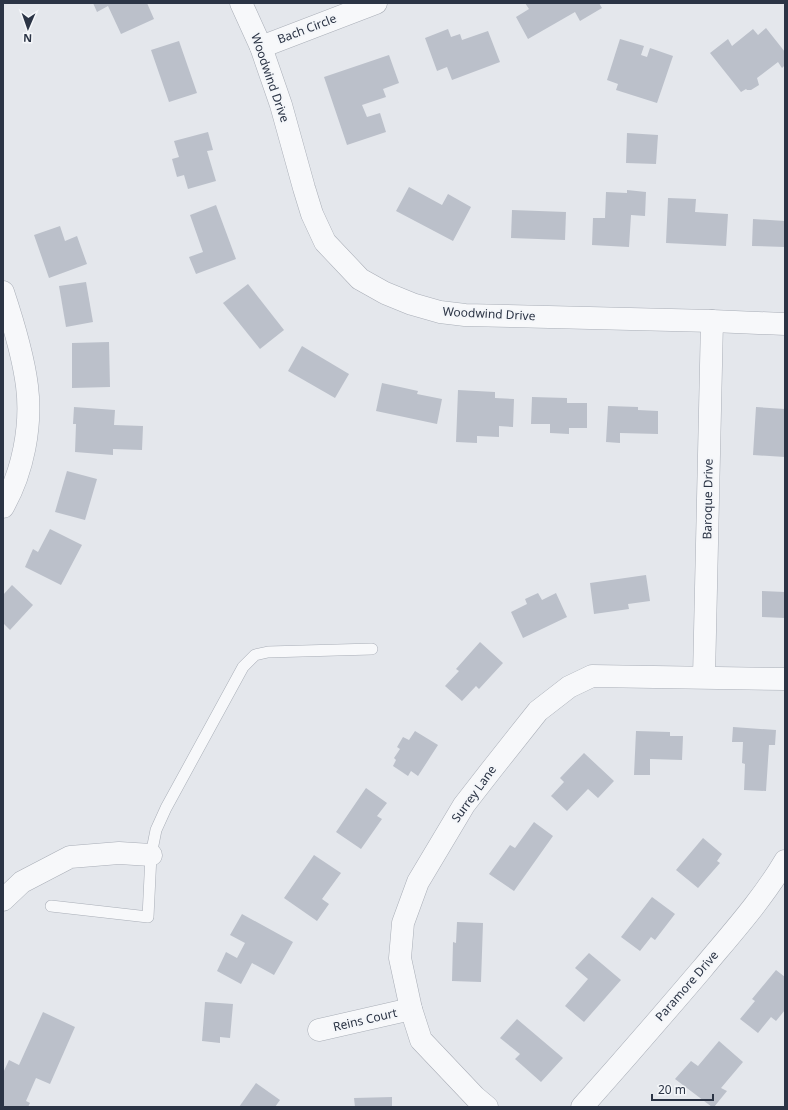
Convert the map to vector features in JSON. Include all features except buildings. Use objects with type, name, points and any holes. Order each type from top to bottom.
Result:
[{"type":"street","name":"Woodwind Drive","points":[[241,3],[261,47],[281,105],[312,214],[326,242],[360,279],[385,293],[412,304],[440,312],[465,315],[785,324]]},
{"type":"street","name":"Bach Circle","points":[[261,47],[376,3]]},
{"type":"street","points":[[3,292],[11,314],[20,350],[27,386],[28,412],[25,445],[19,472],[3,507]]},
{"type":"street","name":"Baroque Drive","points":[[704,677],[712,321]]},
{"type":"street","name":"Surrey Lane","points":[[487,1107],[475,1097],[421,1040],[411,1009],[400,958],[403,923],[418,882],[464,805],[538,712],[569,687],[592,676],[785,679]]},
{"type":"street","points":[[3,900],[22,882],[70,857],[119,853],[151,855]]},
{"type":"street","name":"Paramore Drive","points":[[582,1107],[746,918],[785,860]]},
{"type":"street","name":"Reins Court","points":[[319,1030],[411,1009]]},
{"type":"lane","points":[[51,906],[148,917],[151,855],[156,830],[166,808],[243,667],[255,655],[268,652],[372,649]]}]
